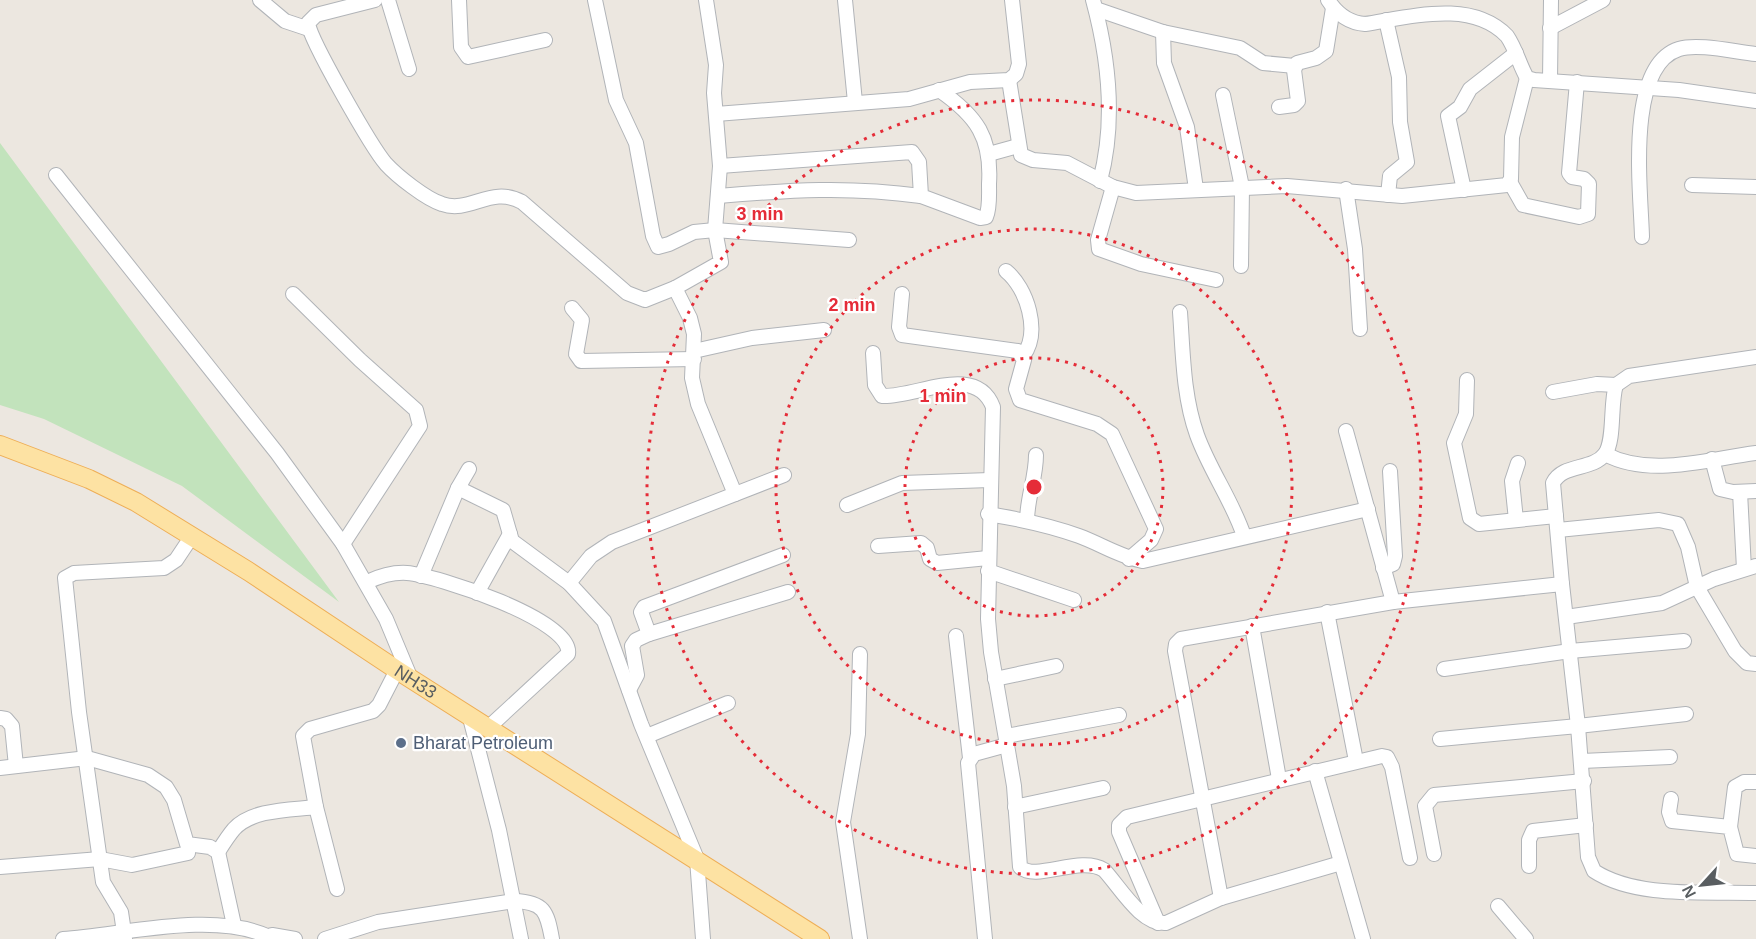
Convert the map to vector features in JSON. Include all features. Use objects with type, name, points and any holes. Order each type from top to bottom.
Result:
[{"type":"main road","name":"NH33","points":[[0,444],[88,479],[136,502],[820,939]]},
{"type":"street","points":[[260,0],[285,21],[309,29]]},
{"type":"street","points":[[375,0],[316,15],[308,23],[309,29],[370,142],[386,164],[403,179],[440,204],[452,206],[493,196],[512,197],[639,300],[651,298],[675,288],[721,262],[714,230],[720,166],[714,93],[716,65],[706,0]]},
{"type":"street","points":[[388,0],[409,69]]},
{"type":"street","points":[[459,0],[461,47],[468,57],[545,40]]},
{"type":"street","points":[[595,0],[616,100],[636,142],[655,243],[663,247],[694,232],[714,230],[849,240]]},
{"type":"street","points":[[845,0],[855,102]]},
{"type":"street","points":[[716,114],[909,99],[970,82],[1009,81],[1016,74],[1019,64],[1012,0]]},
{"type":"street","points":[[1550,80],[1551,0]]},
{"type":"street","points":[[1550,28],[1603,0]]},
{"type":"street","points":[[1331,4],[1355,23],[1386,20],[1454,3],[1473,6],[1491,16],[1507,35],[1527,78],[1512,137],[1510,182],[1523,205],[1579,217],[1588,214],[1589,184],[1584,179],[1572,177],[1569,172],[1577,82]]},
{"type":"street","points":[[1095,5],[1163,32],[1240,48],[1263,63],[1294,66],[1326,51],[1331,4]]},
{"type":"street","points":[[1095,5],[1106,53],[1108,88],[1106,184],[1098,240],[1099,249],[1141,264],[1216,280]]},
{"type":"street","points":[[1386,20],[1400,77],[1400,122],[1407,162],[1390,176],[1388,195]]},
{"type":"street","points":[[1163,32],[1164,63],[1187,127],[1197,189]]},
{"type":"street","points":[[1642,237],[1640,116],[1647,88],[1658,66],[1666,56],[1687,47],[1756,54]]},
{"type":"street","points":[[1464,190],[1448,116],[1460,107],[1470,89],[1516,53]]},
{"type":"street","points":[[1279,107],[1293,105],[1298,101],[1294,66]]},
{"type":"street","points":[[1527,78],[1647,88],[1756,101]]},
{"type":"street","points":[[1009,81],[1018,146],[1026,159],[1067,163],[1106,184],[1136,193],[1287,186],[1346,189],[1388,195],[1503,186],[1510,182]]},
{"type":"street","points":[[718,196],[821,188],[854,188],[921,196],[960,211],[986,217],[989,154],[978,126],[969,114],[939,90]]},
{"type":"street","points":[[1223,95],[1242,187],[1241,266]]},
{"type":"street","points":[[989,154],[1018,146]]},
{"type":"street","points":[[720,166],[912,152],[919,162],[921,196]]},
{"type":"street","points":[[56,175],[277,453],[343,544],[367,582],[404,674],[374,711],[310,729],[303,736],[316,807],[337,889]]},
{"type":"street","points":[[1692,185],[1756,187]]},
{"type":"street","points":[[1346,189],[1355,249],[1360,329]]},
{"type":"street","points":[[1006,271],[1016,279],[1025,297],[1031,339],[1023,356],[1016,389],[1020,400],[1097,424],[1112,435],[1156,529],[1151,540],[1129,559]]},
{"type":"street","points":[[675,288],[690,318],[694,355],[692,378],[698,404],[735,494]]},
{"type":"street","points":[[293,294],[360,360],[416,410],[421,421],[343,544]]},
{"type":"street","points":[[902,294],[899,327],[902,334],[1018,351],[1023,356]]},
{"type":"street","points":[[572,308],[582,321],[576,354],[581,361],[694,355],[752,338],[824,330]]},
{"type":"street","points":[[1180,312],[1188,405],[1208,464],[1234,508],[1244,536]]},
{"type":"street","points":[[873,353],[875,385],[882,396],[965,384],[979,388],[989,397],[993,421],[988,514],[988,619],[995,679],[1007,741],[1015,807],[1018,863],[1023,871],[1089,864],[1097,866],[1104,870],[1150,921],[1166,923],[1221,898],[1341,863]]},
{"type":"street","points":[[1553,392],[1597,384],[1616,385],[1629,376],[1756,357]]},
{"type":"street","points":[[1467,380],[1466,414],[1454,443],[1470,518],[1479,524],[1556,516]]},
{"type":"street","points":[[1605,454],[1616,385]]},
{"type":"street","points":[[1346,431],[1392,602]]},
{"type":"street","points":[[1605,454],[1618,461],[1649,466],[1756,453]]},
{"type":"street","points":[[1605,454],[1556,477],[1552,491],[1582,761],[1590,864],[1601,876],[1666,891],[1756,893]]},
{"type":"street","points":[[1027,521],[1027,500],[1036,467],[1036,455]]},
{"type":"street","points":[[1712,459],[1719,489],[1740,492],[1756,491]]},
{"type":"street","points":[[1516,520],[1512,481],[1518,463]]},
{"type":"street","points":[[421,576],[458,488],[469,469]]},
{"type":"street","points":[[1383,568],[1393,564],[1395,556],[1390,471]]},
{"type":"street","points":[[569,583],[591,556],[601,548],[784,475]]},
{"type":"street","points":[[847,504],[902,483],[990,480]]},
{"type":"street","points":[[458,488],[503,510],[516,546],[569,583],[604,621],[646,736],[696,859],[703,939]]},
{"type":"street","points":[[1566,618],[1662,603],[1696,587],[1750,568],[1740,492]]},
{"type":"street","points":[[988,514],[1027,521],[1081,536],[1129,559],[1143,561],[1368,508]]},
{"type":"street","points":[[1558,530],[1669,520],[1678,524],[1684,533],[1696,587],[1734,651],[1747,663],[1756,664]]},
{"type":"street","points":[[477,593],[510,534]]},
{"type":"street","points":[[124,935],[121,912],[105,888],[100,859],[65,579],[74,573],[164,568],[176,560],[192,536]]},
{"type":"street","points":[[878,546],[921,543],[927,548],[930,559],[937,563],[988,564],[1074,600]]},
{"type":"street","points":[[649,634],[641,612],[644,607],[783,555]]},
{"type":"street","points":[[367,582],[396,573],[421,576],[477,593],[540,620],[558,633],[569,649],[564,658],[489,727]]},
{"type":"street","points":[[1221,898],[1205,825],[1203,798],[1176,644],[1187,637],[1327,612],[1392,602],[1562,584]]},
{"type":"street","points":[[629,690],[637,675],[632,646],[636,640],[649,634],[788,592]]},
{"type":"street","points":[[1327,612],[1356,761]]},
{"type":"street","points":[[1252,626],[1280,779]]},
{"type":"street","points":[[956,636],[970,758],[968,763],[985,939]]},
{"type":"street","points":[[1444,669],[1570,651],[1684,641]]},
{"type":"street","points":[[860,654],[858,734],[843,822],[860,939]]},
{"type":"street","points":[[995,679],[1056,666]]},
{"type":"street","points":[[646,736],[728,703]]},
{"type":"street","points":[[469,714],[521,939]]},
{"type":"street","points":[[1440,740],[1686,714]]},
{"type":"street","points":[[970,758],[980,751],[1007,741],[1119,715]]},
{"type":"street","points":[[0,718],[6,719],[12,726],[16,766]]},
{"type":"street","points":[[1158,923],[1125,849],[1119,825],[1127,817],[1382,756],[1390,761],[1410,858]]},
{"type":"street","points":[[1582,761],[1670,757]]},
{"type":"street","points":[[0,768],[87,758],[148,775],[159,781],[174,800],[187,844],[210,847],[218,852],[234,925]]},
{"type":"street","points":[[1315,771],[1363,939]]},
{"type":"street","points":[[1434,854],[1425,806],[1434,795],[1584,781]]},
{"type":"street","points":[[1756,782],[1744,782],[1735,787],[1730,827],[1734,832],[1737,854],[1756,855]]},
{"type":"street","points":[[1015,807],[1103,788]]},
{"type":"street","points":[[1671,799],[1670,817],[1677,823],[1730,827]]},
{"type":"street","points":[[218,852],[235,827],[245,820],[260,814],[316,807]]},
{"type":"street","points":[[1529,866],[1529,840],[1533,831],[1586,825]]},
{"type":"street","points":[[0,867],[100,859],[132,865],[188,853]]},
{"type":"street","points":[[325,939],[378,922],[514,901],[530,902],[539,906],[546,913],[552,939]]},
{"type":"street","points":[[1498,906],[1526,939]]},
{"type":"street","points":[[63,939],[234,925],[264,937],[296,939]]},
{"type":"green space","points":[[0,143],[339,602],[182,486],[44,419],[0,405]]},
{"type":"place","name":"Bharat Petroleum","points":[[401,743]]}]
